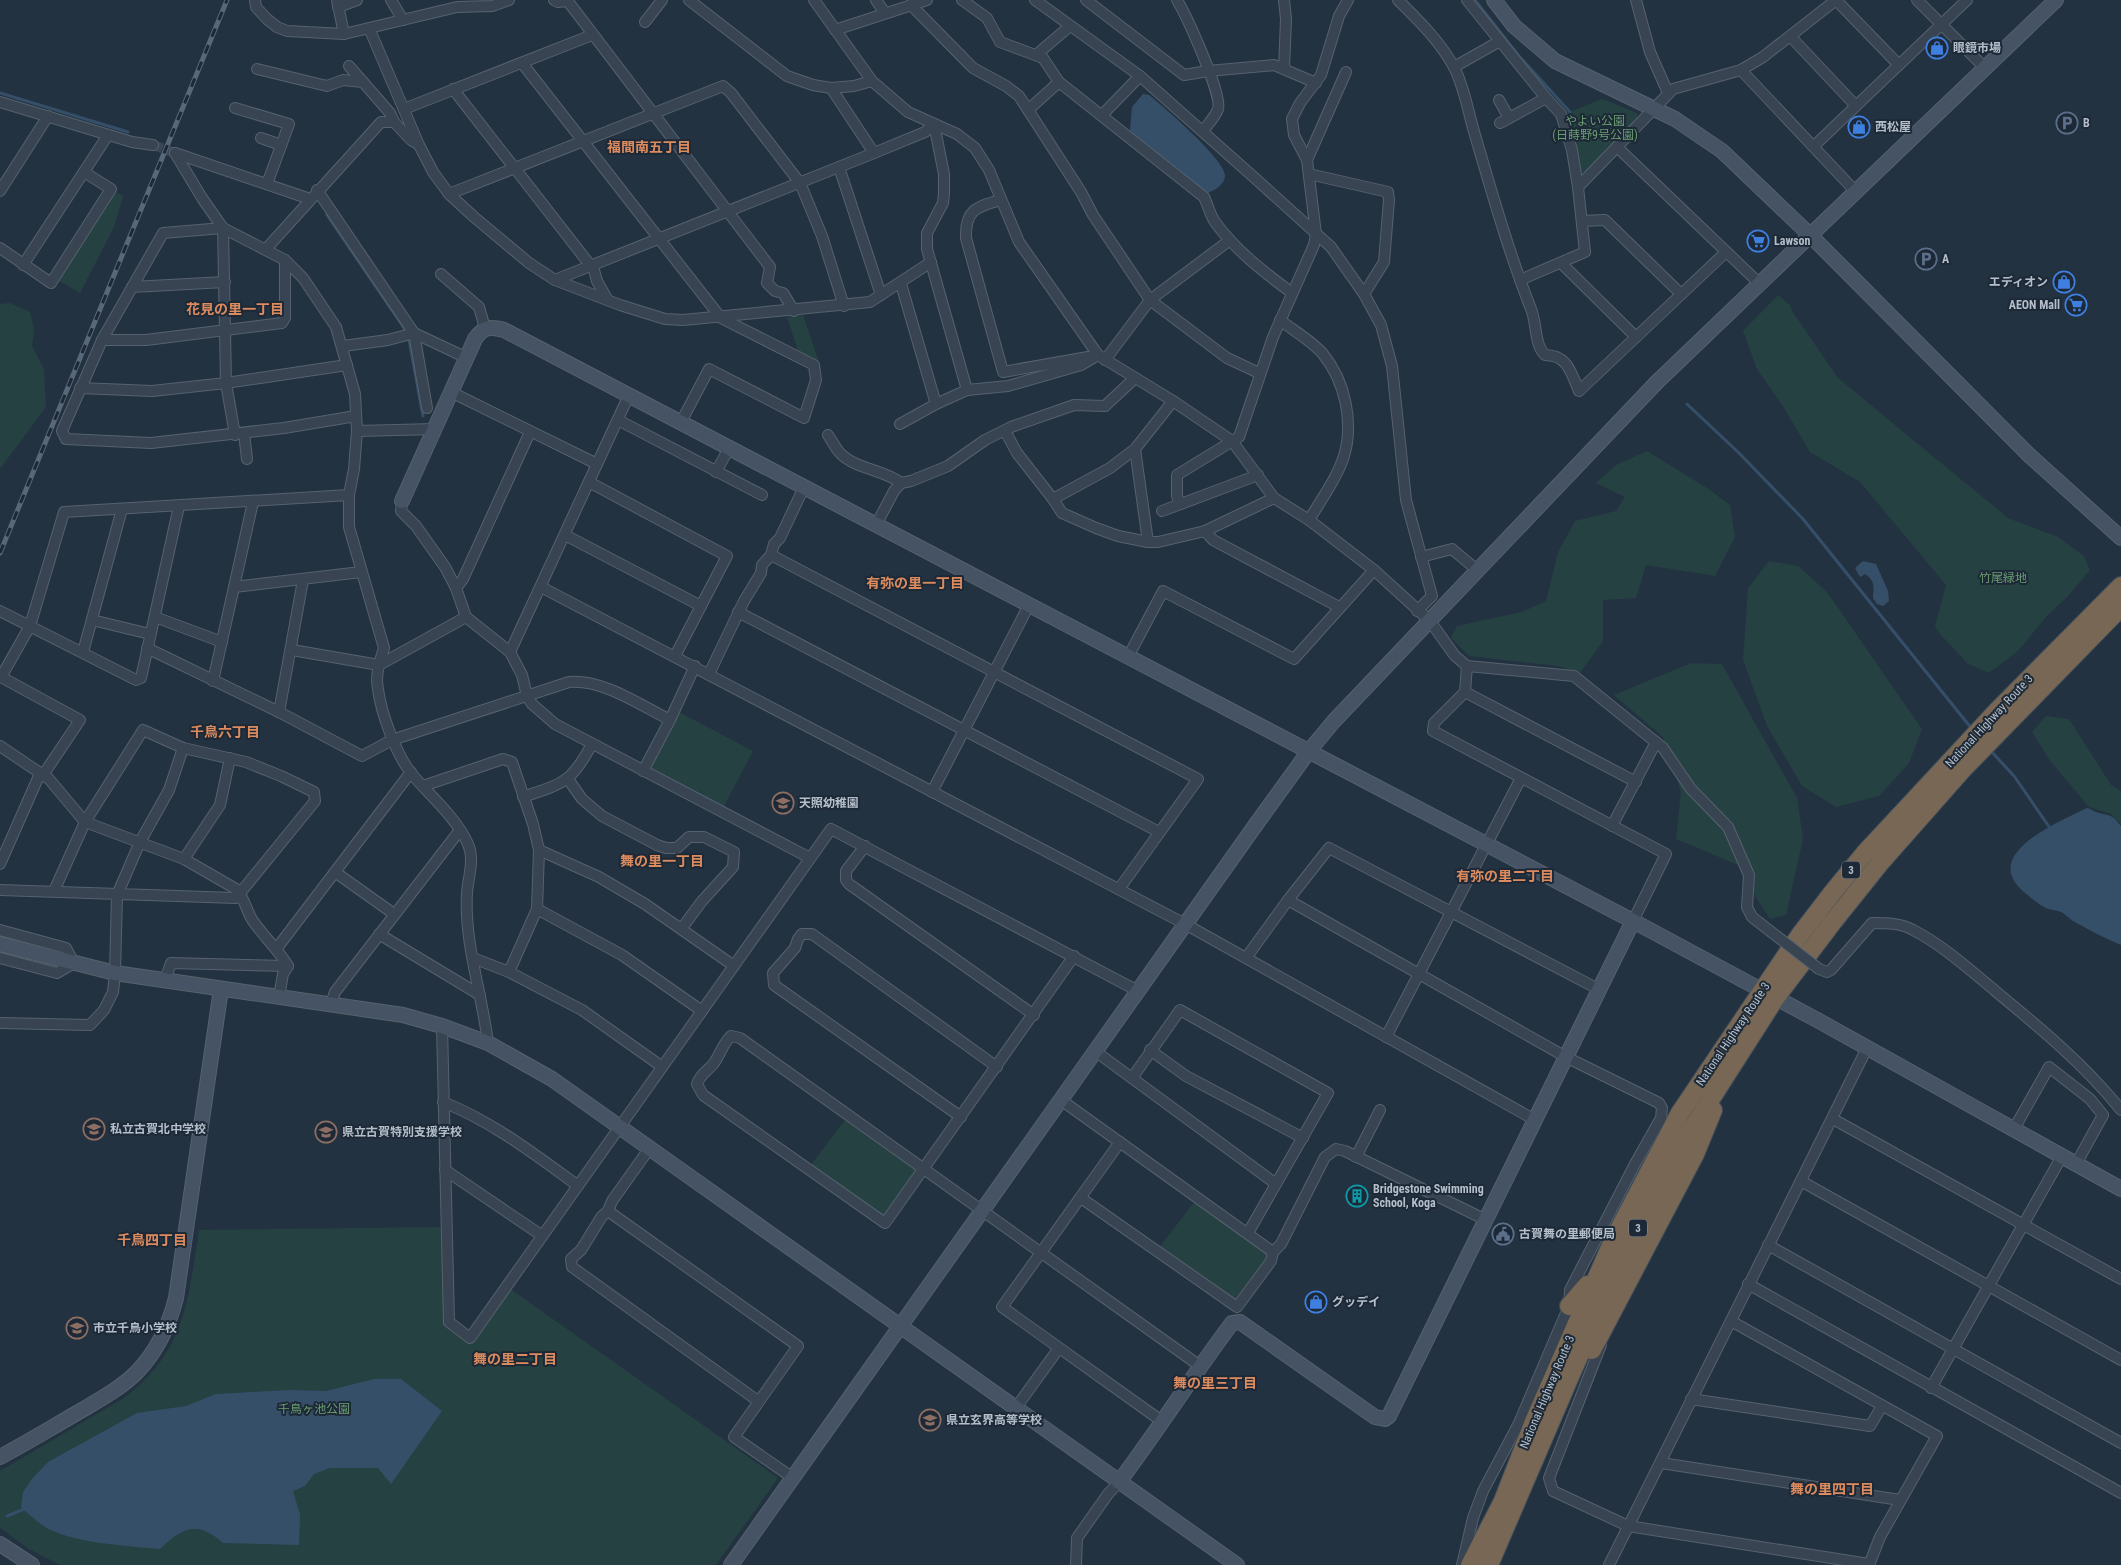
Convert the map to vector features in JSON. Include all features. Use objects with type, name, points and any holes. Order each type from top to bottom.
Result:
[{"type":"highway","name":"National Highway Route 3","points":[[1470,1565],[1503,1501],[1535,1419],[1598,1274],[1644,1178],[1680,1113],[1769,994],[1832,922],[1958,764],[2004,716],[2121,586]]},
{"type":"highway","name":"National Highway Route 3","points":[[2004,716],[2121,608]]},
{"type":"highway","name":"National Highway Route 3","points":[[1489,1565],[1625,1253],[1682,1144],[1717,1087],[1769,994]]},
{"type":"highway","points":[[1571,1374],[1587,1359],[1605,1329],[1695,1154],[1716,1104],[1717,1087]]},
{"type":"highway","points":[[1569,1306],[1598,1274]]},
{"type":"street","points":[[255,0],[256,7],[277,27],[287,32],[344,34],[457,7],[482,3],[492,6],[509,0]]},
{"type":"street","points":[[344,34],[338,4],[357,0]]},
{"type":"street","points":[[391,0],[402,20]]},
{"type":"street","points":[[554,0],[558,2],[567,1],[770,267],[767,283],[775,291],[783,293],[794,311]]},
{"type":"street","points":[[645,22],[662,0]]},
{"type":"street","points":[[689,0],[787,76],[813,85],[831,88],[872,81]]},
{"type":"street","points":[[814,0],[872,81],[908,112],[957,134],[975,148],[989,170],[1019,242],[1102,358],[1173,401],[1232,441],[1274,498],[1309,520],[1374,570],[1430,621],[1455,656],[1467,666],[1574,676],[1656,742],[1691,789],[1728,827],[1749,875],[1747,907],[1752,917],[1819,968],[1827,972],[1831,970],[1872,924],[1886,923],[1913,929],[1962,963],[2054,1040],[2098,1082],[2121,1110]]},
{"type":"street","points":[[876,0],[885,12]]},
{"type":"street","points":[[962,0],[987,18],[1000,42],[1043,58],[1060,82],[1204,197],[1214,221],[1230,240],[1272,278],[1292,293]]},
{"type":"street","points":[[1035,0],[1140,76],[1331,246],[1364,294],[1381,325],[1392,366],[1406,500],[1432,596],[1417,611]]},
{"type":"street","points":[[1086,0],[1184,75],[1274,65],[1316,83]]},
{"type":"street","points":[[1177,0],[1218,98],[1218,109],[1202,131]]},
{"type":"street","points":[[1284,0],[1286,19],[1284,69]]},
{"type":"street","points":[[1180,504],[1177,496],[1177,475],[1239,437],[1259,373],[1316,234],[1307,160],[1294,135],[1292,119],[1300,103],[1316,83],[1330,50],[1339,16],[1348,0]]},
{"type":"street","points":[[1398,0],[1435,36],[1454,67],[1469,107],[1474,133],[1520,280],[1535,320],[1539,349],[1545,355],[1554,355],[1562,358],[1567,364],[1579,391],[1726,252]]},
{"type":"street","points":[[1467,0],[1546,98],[1562,114],[1572,150],[1585,252],[1520,280]]},
{"type":"street","points":[[1494,0],[1514,26],[1555,61],[1655,109],[1698,133],[1722,151],[1810,235],[2030,456],[2121,538]]},
{"type":"street","points":[[1636,0],[1650,52],[1668,93]]},
{"type":"street","points":[[1578,186],[1655,109],[1668,93],[1684,85],[1741,70],[1763,57],[1836,0],[1899,65]]},
{"type":"street","points":[[1917,0],[1984,68]]},
{"type":"street","points":[[1814,146],[1967,0]]},
{"type":"street","points":[[731,1565],[1185,924],[1309,751],[1334,721],[1612,427],[2056,0]]},
{"type":"street","points":[[835,30],[919,2],[973,68],[1006,86],[1019,96],[1081,192],[1093,215],[1150,300],[1227,358],[1259,373]]},
{"type":"street","points":[[1036,55],[1070,26]]},
{"type":"street","points":[[369,28],[432,172],[449,194],[474,217],[529,263],[555,280],[620,305],[665,319],[682,320],[721,318],[870,302],[901,284],[931,262]]},
{"type":"street","points":[[404,109],[592,35]]},
{"type":"street","points":[[1790,36],[1856,106]]},
{"type":"street","points":[[1454,67],[1500,41]]},
{"type":"street","points":[[522,63],[721,318],[814,365],[816,380],[804,418],[709,370],[681,422]]},
{"type":"street","points":[[349,66],[390,113],[394,122],[411,140],[419,145]]},
{"type":"street","points":[[258,69],[327,86],[343,80],[363,82]]},
{"type":"street","points":[[1741,70],[1856,192]]},
{"type":"street","points":[[1307,160],[1346,72]]},
{"type":"street","points":[[1102,115],[1140,76]]},
{"type":"street","points":[[1028,110],[1060,82]]},
{"type":"street","points":[[449,194],[723,86],[731,93],[800,183],[822,236],[844,306]]},
{"type":"street","points":[[831,88],[874,153]]},
{"type":"street","points":[[453,90],[590,266],[608,299]]},
{"type":"street","points":[[1499,100],[1505,121],[1546,98]]},
{"type":"street","points":[[0,102],[132,142],[152,145]]},
{"type":"street","points":[[235,108],[289,124],[267,184]]},
{"type":"street","points":[[0,191],[48,116]]},
{"type":"street","points":[[266,249],[317,190],[381,122],[394,122]]},
{"type":"street","points":[[555,280],[839,168],[925,132],[934,124]]},
{"type":"street","points":[[934,124],[944,174],[944,193],[943,203],[926,233],[927,249],[967,390]]},
{"type":"street","points":[[23,265],[108,135]]},
{"type":"street","points":[[261,138],[281,145]]},
{"type":"street","points":[[1617,147],[1760,284]]},
{"type":"street","points":[[310,199],[175,153],[202,198],[223,228],[285,260],[303,278],[336,327],[343,346],[355,394],[357,430],[354,469],[349,495],[349,527],[384,648],[378,665],[377,688],[392,740],[411,772],[460,830],[469,846],[471,860],[467,893],[468,924],[488,1043]]},
{"type":"street","points":[[839,168],[881,296]]},
{"type":"street","points":[[0,248],[51,283],[111,189],[84,172]]},
{"type":"street","points":[[1309,174],[1388,192],[1384,262],[1364,294]]},
{"type":"street","points":[[317,190],[414,333],[427,408]]},
{"type":"street","points":[[1000,200],[977,207],[971,213],[965,225],[966,238],[1003,372],[1102,358]]},
{"type":"street","points":[[1582,222],[1605,220],[1681,294]]},
{"type":"street","points":[[223,228],[226,383],[247,459]]},
{"type":"street","points":[[223,228],[163,233],[102,340],[62,431],[66,438],[152,443],[239,434],[356,416]]},
{"type":"street","points":[[1810,235],[1826,246],[2034,450],[2121,531]]},
{"type":"street","points":[[900,424],[936,404],[967,390],[1008,386],[1102,358],[1150,300],[1230,240]]},
{"type":"street","points":[[102,340],[146,340],[226,332],[282,323],[285,318],[285,260]]},
{"type":"street","points":[[1561,263],[1636,337]]},
{"type":"street","points":[[441,274],[479,307],[485,328]]},
{"type":"street","points":[[132,287],[225,282]]},
{"type":"street","points":[[901,284],[936,404]]},
{"type":"street","points":[[1280,320],[1322,352],[1340,383],[1348,412],[1345,454],[1339,469],[1309,520]]},
{"type":"street","points":[[810,858],[555,724],[532,704],[527,696],[522,675],[510,652],[466,617],[456,588],[445,567],[416,526],[401,511],[402,501],[451,392],[480,332],[485,328],[494,327],[504,330],[1486,844],[1769,994],[2014,1128],[2121,1189]]},
{"type":"street","points":[[343,346],[388,340],[414,333],[467,358]]},
{"type":"street","points":[[80,388],[140,392],[226,383],[347,364]]},
{"type":"street","points":[[876,525],[894,491],[901,483],[911,481],[948,466],[985,440],[1005,431],[1074,405],[1105,406],[1135,378]]},
{"type":"street","points":[[451,392],[597,464]]},
{"type":"street","points":[[510,652],[629,395]]},
{"type":"street","points":[[1052,499],[1110,468],[1135,448],[1173,401]]},
{"type":"street","points":[[618,420],[762,495]]},
{"type":"street","points":[[357,430],[435,429]]},
{"type":"street","points":[[1005,431],[1017,453],[1062,513],[1096,528],[1148,542],[1169,540],[1205,531],[1274,498]]},
{"type":"street","points":[[456,588],[463,579],[530,432]]},
{"type":"street","points":[[828,435],[842,455],[866,468],[894,477],[901,483]]},
{"type":"street","points":[[716,472],[729,448]]},
{"type":"street","points":[[1135,448],[1148,542]]},
{"type":"street","points":[[1162,511],[1258,475]]},
{"type":"street","points":[[589,482],[727,556],[675,656]]},
{"type":"street","points":[[709,674],[736,621],[738,612],[761,573],[762,565],[771,555],[774,544],[780,538],[804,487]]},
{"type":"street","points":[[0,864],[38,778],[44,775],[80,720],[0,677],[30,626],[64,512],[349,495]]},
{"type":"street","points":[[213,682],[253,502]]},
{"type":"street","points":[[0,611],[136,680],[141,678],[179,506]]},
{"type":"street","points":[[83,652],[122,509]]},
{"type":"street","points":[[1205,531],[1213,540],[1339,607]]},
{"type":"street","points":[[565,535],[701,606]]},
{"type":"street","points":[[1422,557],[1452,549],[1477,570]]},
{"type":"street","points":[[771,555],[1198,779],[1119,889]]},
{"type":"street","points":[[1128,657],[1163,591],[1294,659],[1374,570]]},
{"type":"street","points":[[234,587],[361,572]]},
{"type":"street","points":[[279,712],[292,650],[303,580]]},
{"type":"street","points":[[541,587],[1185,924],[1535,1120]]},
{"type":"street","points":[[932,792],[1029,605]]},
{"type":"street","points":[[738,612],[1159,832]]},
{"type":"street","points":[[155,617],[222,642]]},
{"type":"street","points":[[292,650],[378,665],[466,617]]},
{"type":"street","points":[[92,620],[150,634]]},
{"type":"street","points":[[147,648],[213,682],[279,712],[362,756],[392,740],[569,682],[596,683],[670,720]]},
{"type":"street","points":[[643,771],[670,720],[694,666]]},
{"type":"street","points":[[1076,1565],[1078,1538],[1108,1494],[1163,1422],[1200,1366],[1232,1323],[1240,1322],[1375,1417],[1386,1419],[1666,854],[1433,731],[1434,723],[1465,692],[1467,666]]},
{"type":"street","points":[[1465,692],[1636,782]]},
{"type":"street","points":[[0,890],[236,898],[315,801],[314,792],[281,776],[230,758],[183,748],[143,730],[85,822],[54,891]]},
{"type":"street","points":[[1612,826],[1656,742]]},
{"type":"street","points":[[523,797],[568,779],[581,764],[592,744]]},
{"type":"street","points":[[0,746],[44,775],[85,822],[184,859],[240,894],[252,920],[277,948],[288,966]]},
{"type":"street","points":[[0,1022],[90,1026],[104,1010],[113,992],[117,895],[140,842],[169,790],[183,748]]},
{"type":"street","points":[[184,859],[220,805],[230,758]]},
{"type":"street","points":[[423,786],[503,758],[512,762],[539,850],[537,910],[509,972]]},
{"type":"street","points":[[277,948],[411,772]]},
{"type":"street","points":[[1386,1036],[1521,778]]},
{"type":"street","points":[[568,779],[582,799],[602,816],[657,845],[666,848],[677,848],[689,837],[704,837],[734,852],[733,867],[702,901],[682,928]]},
{"type":"street","points":[[442,1026],[449,1322],[470,1338],[541,1235],[831,829],[1138,991]]},
{"type":"street","points":[[331,1004],[334,992],[460,830]]},
{"type":"street","points":[[865,846],[846,871],[846,880],[849,884],[1034,1015]]},
{"type":"street","points":[[1246,958],[1329,848],[1600,990]]},
{"type":"street","points":[[539,850],[599,877],[682,928],[734,966]]},
{"type":"street","points":[[336,872],[394,914]]},
{"type":"street","points":[[1288,900],[1566,1057],[1659,1103],[1662,1108],[1661,1118],[1570,1290],[1569,1306],[1519,1423],[1483,1490],[1462,1565]]},
{"type":"street","points":[[537,910],[622,955],[702,1011]]},
{"type":"street","points":[[0,930],[66,948],[74,963]]},
{"type":"street","points":[[379,934],[480,995]]},
{"type":"street","points":[[961,1117],[774,985],[773,974],[795,948],[798,939],[802,934],[812,934],[997,1067]]},
{"type":"street","points":[[0,944],[55,959],[115,972],[403,1015],[442,1026],[488,1043],[552,1080],[619,1126],[899,1327],[1237,1565]]},
{"type":"street","points":[[1074,956],[1034,1015],[924,1169],[885,1223],[703,1095],[697,1084],[698,1079],[712,1065],[726,1040],[731,1036],[740,1038],[924,1169],[982,1211],[1200,1366]]},
{"type":"street","points":[[0,958],[57,973],[74,963]]},
{"type":"street","points":[[473,958],[509,972],[582,1010],[661,1066]]},
{"type":"street","points":[[165,980],[171,963],[288,966]]},
{"type":"street","points":[[279,997],[283,974],[288,966]]},
{"type":"street","points":[[0,1458],[96,1402],[128,1380],[144,1363],[168,1325],[176,1298],[221,989]]},
{"type":"street","points":[[1132,1078],[1180,1010],[1328,1093],[1248,1233]]},
{"type":"street","points":[[1609,1565],[1867,1048]]},
{"type":"street","points":[[1150,1050],[1186,1076],[1303,1138]]},
{"type":"street","points":[[1095,1051],[1276,1184]]},
{"type":"street","points":[[2014,1128],[2049,1066],[2090,1099],[2103,1115],[2076,1164]]},
{"type":"street","points":[[1061,1100],[1273,1252]]},
{"type":"street","points":[[444,1102],[480,1119],[509,1136],[577,1185]]},
{"type":"street","points":[[1356,1157],[1380,1110]]},
{"type":"street","points":[[1833,1118],[2121,1279]]},
{"type":"street","points":[[1120,1142],[1002,1307],[1163,1422]]},
{"type":"street","points":[[650,1149],[612,1201],[608,1211],[602,1216],[581,1250],[571,1259],[570,1263],[574,1270],[758,1401]]},
{"type":"street","points":[[1081,1198],[1236,1307],[1271,1261],[1273,1252],[1281,1244],[1325,1156],[1336,1149],[1486,1220]]},
{"type":"street","points":[[1931,1388],[2062,1156]]},
{"type":"street","points":[[445,1170],[541,1235]]},
{"type":"street","points":[[1801,1181],[2121,1360]]},
{"type":"street","points":[[608,1211],[798,1346],[734,1437],[793,1478]]},
{"type":"street","points":[[1768,1245],[2121,1443]]},
{"type":"street","points":[[1748,1284],[2121,1493]]},
{"type":"street","points":[[1605,1329],[1599,1353],[1549,1478],[1553,1491],[1628,1526],[1869,1564],[1880,1537],[1937,1436],[1731,1321]]},
{"type":"street","points":[[1015,1409],[1060,1348]]},
{"type":"street","points":[[1692,1399],[1870,1426],[1882,1406]]},
{"type":"street","points":[[1661,1462],[1900,1500]]},
{"type":"street","points":[[0,1544],[32,1565]]},
{"type":"green space","name":"やよい公園 (日蒔野9号公園)","points":[[1602,99],[1637,113],[1638,119],[1586,172],[1580,172],[1567,113]]},
{"type":"green space","points":[[114,191],[123,196],[114,227],[80,293],[59,281]]},
{"type":"green space","name":"竹尾緑地","points":[[1778,295],[1790,305],[1792,311],[1838,378],[2008,518],[2058,537],[2084,556],[2090,570],[2068,596],[2046,617],[2018,651],[1989,673],[1968,664],[1935,626],[1946,585],[1860,482],[1810,452],[1784,408],[1757,369],[1743,331]]},
{"type":"green space","points":[[10,303],[30,312],[34,329],[32,346],[44,369],[46,407],[0,469],[0,304]]},
{"type":"green space","points":[[803,315],[819,362],[798,351],[787,317]]},
{"type":"green space","points":[[1647,451],[1707,488],[1730,505],[1735,537],[1715,576],[1646,565],[1636,598],[1603,600],[1603,641],[1580,673],[1558,666],[1469,656],[1451,638],[1457,626],[1522,612],[1546,601],[1558,552],[1575,521],[1616,511],[1625,497],[1596,483],[1616,465]]},
{"type":"green space","points":[[1769,561],[1798,566],[1827,592],[1922,729],[1909,763],[1879,796],[1836,807],[1802,786],[1767,726],[1743,660],[1748,588]]},
{"type":"green space","points":[[1691,663],[1722,664],[1797,798],[1803,839],[1786,915],[1770,919],[1755,896],[1743,867],[1676,839],[1681,792],[1663,737],[1614,695]]},
{"type":"green space","points":[[679,712],[753,751],[723,808],[651,771],[651,766]]},
{"type":"green space","points":[[2046,716],[2069,719],[2111,785],[2121,791],[2121,824],[2111,814],[2089,807],[2051,762],[2032,732]]},
{"type":"green space","points":[[846,1119],[915,1168],[915,1173],[886,1215],[881,1216],[810,1166]]},
{"type":"green space","points":[[1195,1201],[1267,1253],[1267,1260],[1256,1271],[1237,1299],[1232,1300],[1159,1248]]},
{"type":"green space","name":"千鳥ヶ池公園","points":[[441,1227],[445,1324],[470,1344],[509,1288],[778,1478],[716,1565],[60,1565],[29,1549],[0,1528],[0,1471],[124,1398],[160,1362],[172,1343],[187,1302],[199,1230]]},
{"type":"water","points":[[1143,94],[1149,95],[1167,110],[1215,157],[1225,175],[1220,186],[1208,193],[1203,191],[1130,131],[1132,107]]},
{"type":"water","points":[[1863,561],[1876,564],[1888,591],[1889,601],[1883,606],[1877,604],[1873,598],[1874,587],[1871,579],[1865,574],[1860,577],[1855,568]]},
{"type":"water","points":[[2087,808],[2097,813],[2112,816],[2121,826],[2121,945],[2073,921],[2061,912],[2040,905],[2024,892],[2013,878],[2011,865],[2017,852],[2028,841]]},
{"type":"water","points":[[374,1379],[401,1379],[442,1411],[391,1484],[378,1468],[330,1468],[314,1474],[305,1486],[293,1491],[300,1515],[299,1545],[223,1543],[214,1536],[198,1529],[183,1531],[160,1549],[99,1543],[53,1531],[42,1525],[21,1507],[23,1492],[48,1462],[137,1413],[186,1406],[216,1394],[289,1390],[326,1391]]},
{"type":"waterway","points":[[1475,0],[1519,56],[1570,112]]},
{"type":"waterway","points":[[0,93],[128,132]]},
{"type":"waterway","points":[[327,215],[404,328],[409,340],[423,416]]},
{"type":"waterway","points":[[1687,404],[1739,453],[1803,519],[1972,729]]},
{"type":"waterway","points":[[1989,749],[2014,776],[2052,831]]},
{"type":"waterway","points":[[7,1516],[27,1508]]},
{"type":"tunnel","points":[[153,145],[175,153]]},
{"type":"railway","points":[[0,553],[227,0]]},
{"type":"place","name":"眼鏡市場","points":[[1937,48]]},
{"type":"place","name":"B","points":[[2067,123]]},
{"type":"place","name":"西松屋","points":[[1859,127]]},
{"type":"place","name":"Lawson","points":[[1758,241]]},
{"type":"place","name":"A","points":[[1926,259]]},
{"type":"place","name":"エディオン","points":[[2064,282]]},
{"type":"place","name":"AEON Mall","points":[[2076,305]]},
{"type":"place","name":"天照幼稚園","points":[[783,803]]},
{"type":"place","name":"私立古賀北中学校","points":[[94,1129]]},
{"type":"place","name":"県立古賀特別支援学校","points":[[326,1132]]},
{"type":"place","name":"Bridgestone Swimming School, Koga","points":[[1357,1196]]},
{"type":"place","name":"古賀舞の里郵便局","points":[[1503,1234]]},
{"type":"place","name":"グッデイ","points":[[1316,1302]]},
{"type":"place","name":"市立千鳥小学校","points":[[77,1328]]},
{"type":"place","name":"県立玄界高等学校","points":[[930,1420]]},
{"type":"district","name":"福間南五丁目","points":[[649,147]]},
{"type":"district","name":"花見の里一丁目","points":[[235,309]]},
{"type":"district","name":"有弥の里一丁目","points":[[915,583]]},
{"type":"district","name":"千鳥六丁目","points":[[225,732]]},
{"type":"district","name":"舞の里一丁目","points":[[662,861]]},
{"type":"district","name":"有弥の里二丁目","points":[[1505,876]]},
{"type":"district","name":"千鳥四丁目","points":[[152,1240]]},
{"type":"district","name":"舞の里二丁目","points":[[515,1359]]},
{"type":"district","name":"舞の里三丁目","points":[[1215,1383]]},
{"type":"district","name":"舞の里四丁目","points":[[1832,1489]]}]
